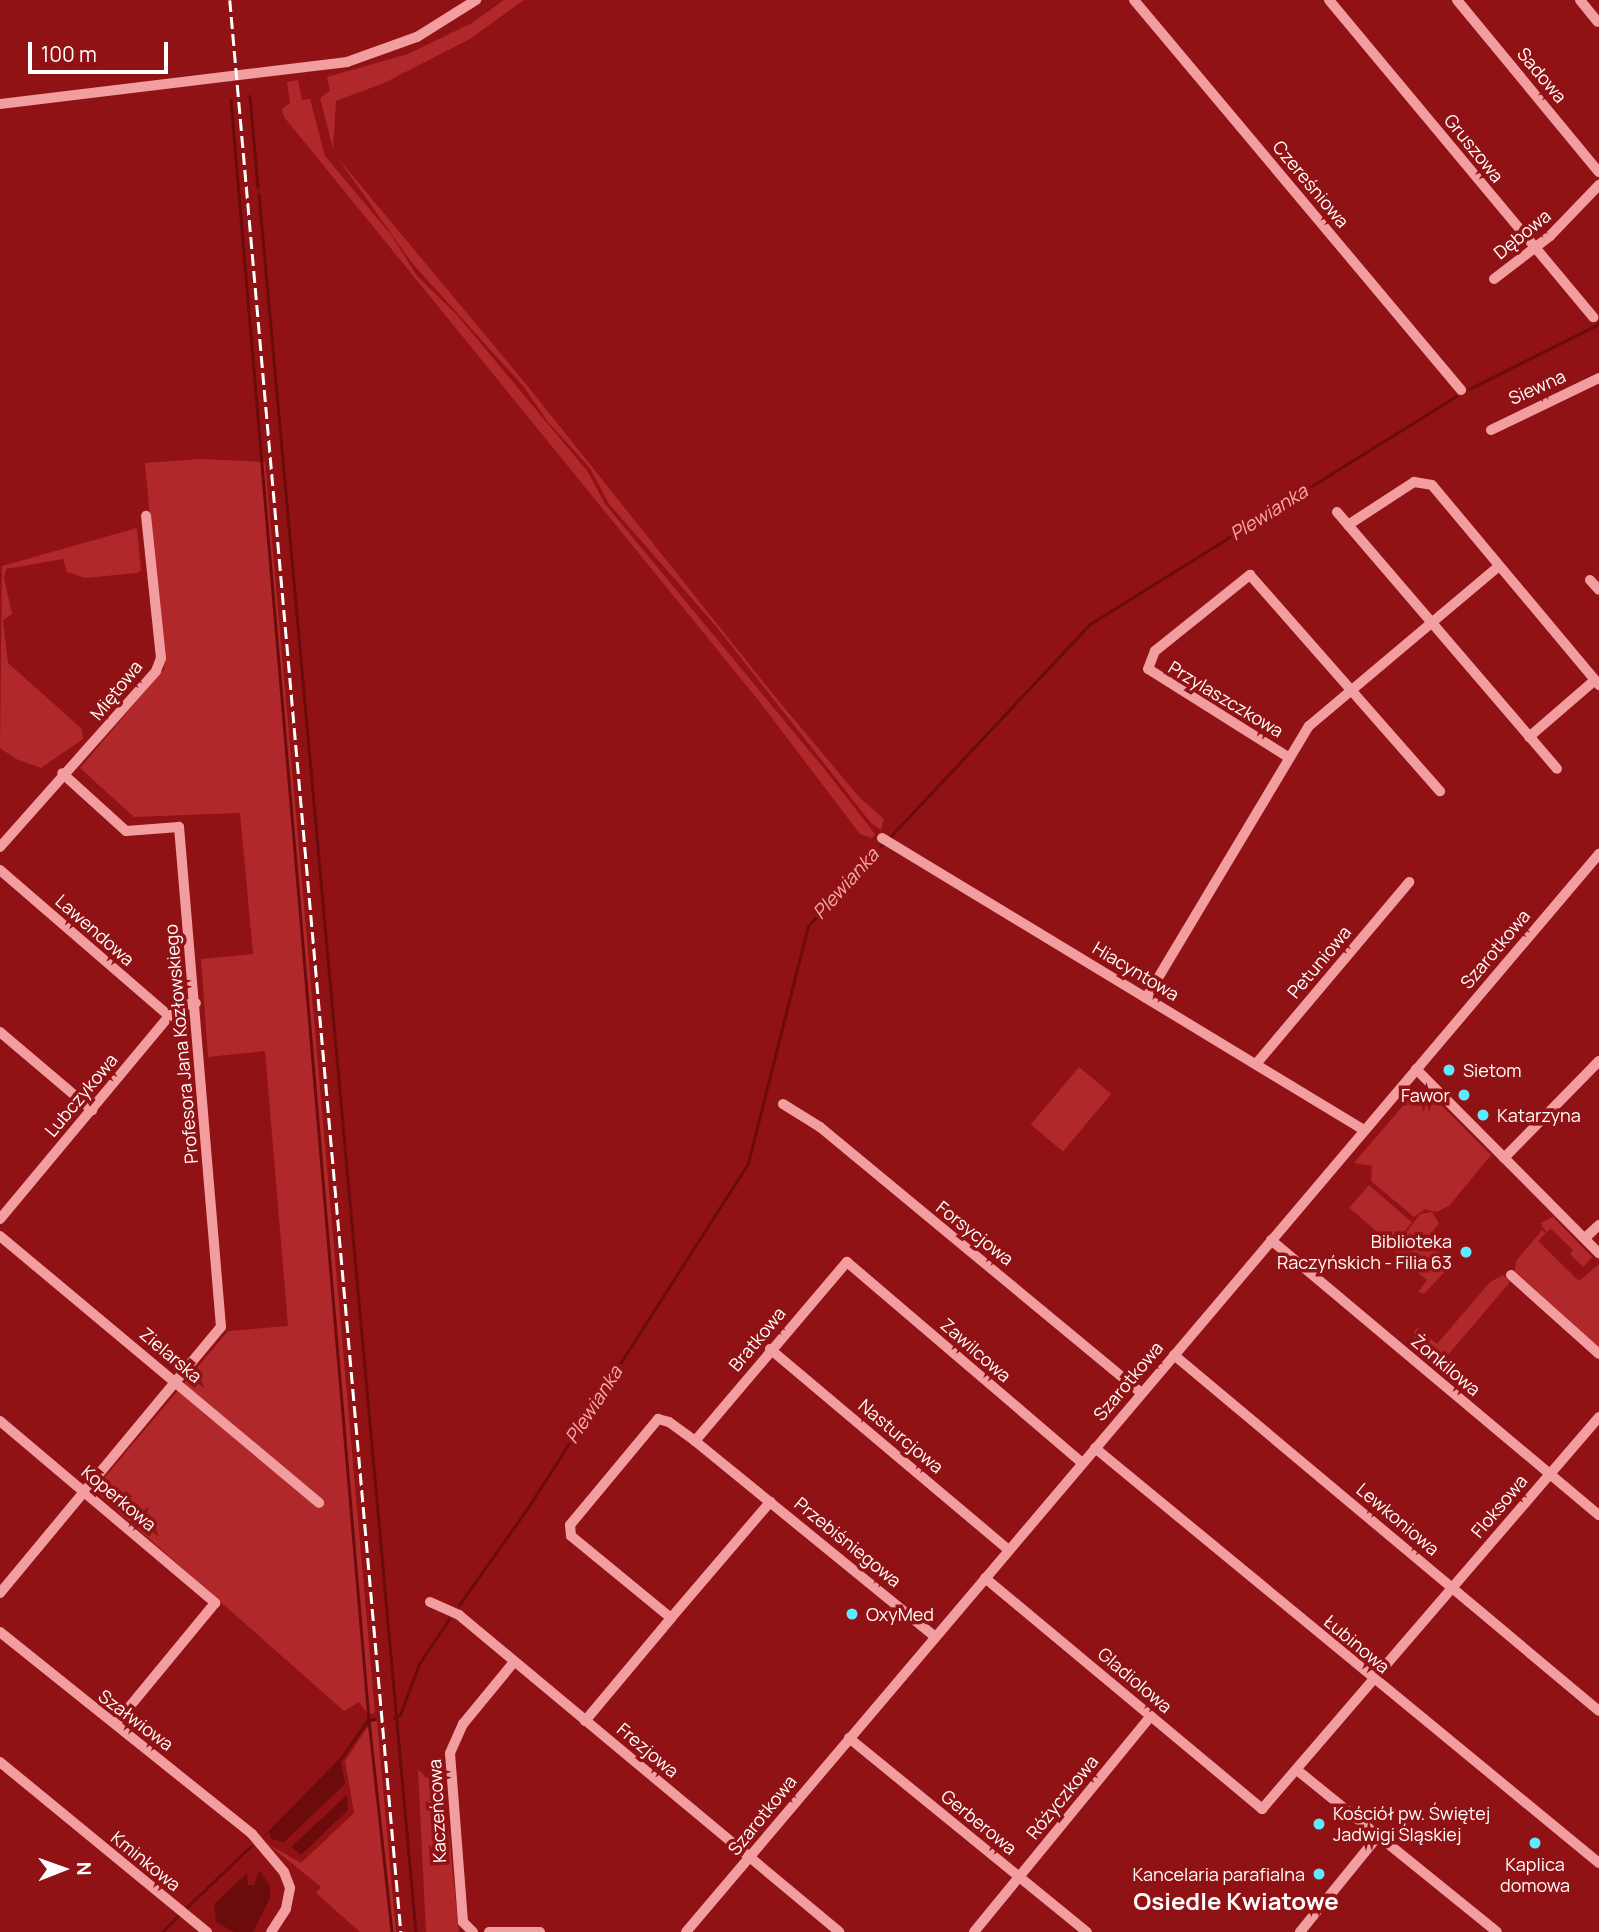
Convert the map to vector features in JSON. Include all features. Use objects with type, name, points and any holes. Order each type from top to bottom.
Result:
[{"type":"street","points":[[0,104],[263,73],[380,52],[434,28],[476,0]]},
{"type":"street","name":"Czereśniowa","points":[[1134,0],[1461,390]]},
{"type":"street","name":"Gruszowa","points":[[1329,0],[1593,317]]},
{"type":"street","name":"Sadowa","points":[[1457,0],[1599,172]]},
{"type":"street","points":[[1580,0],[1598,22]]},
{"type":"street","name":"Dębowa","points":[[1494,279],[1532,246],[1550,236],[1599,185]]},
{"type":"street","name":"Siewna","points":[[1491,430],[1599,378]]},
{"type":"street","points":[[1348,525],[1414,482],[1423,481],[1432,485],[1597,682],[1529,737]]},
{"type":"street","points":[[1338,512],[1557,769]]},
{"type":"street","name":"Miętowa","points":[[0,847],[62,773],[118,718],[156,671],[161,658],[146,516]]},
{"type":"street","name":"Przylaszczkowa","points":[[1146,998],[1309,726],[1351,687],[1499,566]]},
{"type":"street","name":"Przylaszczkowa","points":[[1288,757],[1151,674],[1151,656],[1253,575],[1351,687]]},
{"type":"street","points":[[1590,580],[1599,590]]},
{"type":"street","points":[[1351,687],[1440,791]]},
{"type":"street","name":"Profesora Jana Kozłowskiego","points":[[0,1593],[222,1327],[179,827],[126,831],[62,773]]},
{"type":"street","name":"Hiacyntowa","points":[[885,840],[1364,1130]]},
{"type":"street","name":"Szarotkowa","points":[[685,1932],[1599,854]]},
{"type":"street","name":"Lawendowa","points":[[0,870],[169,1016]]},
{"type":"street","name":"Petuniowa","points":[[1256,1064],[1409,882]]},
{"type":"street","name":"Lubczykowa","points":[[0,1219],[169,1016],[184,1005],[196,1003]]},
{"type":"street","points":[[0,1032],[92,1110]]},
{"type":"street","points":[[1504,1158],[1599,1061]]},
{"type":"street","points":[[1416,1069],[1599,1253]]},
{"type":"street","name":"Forsycjowa","points":[[783,1104],[820,1127],[1141,1393]]},
{"type":"street","points":[[1585,1238],[1599,1225]]},
{"type":"street","name":"Zielarska","points":[[0,1236],[319,1503]]},
{"type":"street","name":"Żonkilowa","points":[[1271,1240],[1599,1515]]},
{"type":"street","name":"Bratkowa","points":[[695,1441],[770,1349],[847,1262]]},
{"type":"street","name":"Zawilcowa","points":[[847,1262],[1082,1463]]},
{"type":"street","points":[[1511,1275],[1599,1354]]},
{"type":"street","name":"Nasturcjowa","points":[[770,1349],[1009,1550]]},
{"type":"street","name":"Lewkoniowa","points":[[1174,1354],[1599,1711]]},
{"type":"street","name":"Floksowa","points":[[1262,1809],[1548,1473],[1599,1417]]},
{"type":"street","name":"Koperkowa","points":[[0,1421],[215,1603],[116,1723]]},
{"type":"street","name":"Przebiśniegowa","points":[[671,1618],[571,1536],[569,1529],[572,1519],[654,1422],[669,1422],[695,1441],[935,1637]]},
{"type":"street","name":"Łubinowa","points":[[1095,1448],[1372,1680],[1599,1863]]},
{"type":"street","name":"Przebiśniegowa","points":[[585,1721],[770,1502]]},
{"type":"street","name":"Gladiolowa","points":[[985,1578],[1262,1809]]},
{"type":"street","name":"Frezjowa","points":[[430,1602],[454,1611],[835,1931]]},
{"type":"street","name":"Szałwiowa","points":[[0,1632],[102,1717],[116,1723],[252,1834],[284,1872],[289,1888],[286,1909],[271,1932]]},
{"type":"street","name":"Kaczeńcowa","points":[[473,1932],[463,1922],[450,1753],[463,1724],[514,1662]]},
{"type":"street","name":"Różyczkowa","points":[[974,1932],[1151,1717]]},
{"type":"street","name":"Gerberowa","points":[[849,1738],[1087,1932]]},
{"type":"street","name":"Kminkowa","points":[[0,1762],[207,1932]]},
{"type":"street","points":[[1297,1770],[1497,1932]]},
{"type":"street","points":[[1300,1932],[1378,1836]]},
{"type":"street","points":[[489,1932],[540,1932]]},
{"type":"shaded area","points":[[504,0],[524,0],[470,39],[384,83],[336,101],[333,149],[320,98],[330,91],[327,77],[408,54],[472,23]]},
{"type":"shaded area","points":[[298,80],[302,100],[310,99],[325,156],[392,236],[417,276],[457,315],[588,472],[605,504],[826,771],[875,834],[872,838],[860,834],[759,701],[284,117],[282,109],[290,103],[287,82]]},
{"type":"shaded area","points":[[337,157],[526,384],[777,699],[859,797],[884,819],[881,830],[871,823],[715,625],[609,504],[590,468],[548,422],[524,387],[412,263]]},
{"type":"shaded area","points":[[199,459],[265,462],[375,1713],[368,1714],[359,1702],[344,1711],[94,1490],[228,1331],[288,1326],[265,1051],[208,1057],[201,959],[253,954],[240,813],[134,817],[80,768],[164,669],[145,463]]},
{"type":"shaded area","points":[[137,528],[141,570],[137,573],[85,578],[67,572],[63,559],[6,569],[4,578],[12,614],[3,620],[8,663],[82,729],[83,739],[41,768],[16,759],[0,748],[2,566]]},
{"type":"shaded area","points":[[1079,1067],[1111,1094],[1063,1151],[1031,1124]]},
{"type":"shaded area","points":[[1425,1089],[1491,1155],[1449,1206],[1436,1212],[1425,1209],[1414,1217],[1371,1181],[1372,1166],[1354,1163],[1413,1094]]},
{"type":"shaded area","points":[[1369,1185],[1412,1222],[1392,1245],[1349,1208]]},
{"type":"shaded area","points":[[1432,1212],[1439,1223],[1422,1246],[1427,1242],[1453,1263],[1424,1294],[1418,1292],[1427,1280],[1395,1254],[1395,1247],[1420,1214]]},
{"type":"shaded area","points":[[1553,1217],[1592,1257],[1583,1267],[1570,1254],[1573,1250],[1551,1229],[1547,1232],[1543,1228],[1541,1223]]},
{"type":"shaded area","points":[[1542,1230],[1546,1233],[1538,1241],[1579,1281],[1599,1264],[1599,1348],[1515,1271],[1516,1261]]},
{"type":"shaded area","points":[[1503,1275],[1510,1282],[1436,1369],[1438,1360],[1414,1341],[1414,1331],[1417,1328],[1437,1344],[1490,1282]]},
{"type":"shaded area","points":[[377,1721],[396,1932],[360,1932],[316,1893],[321,1887],[268,1844],[301,1863],[354,1813],[345,1761],[371,1722]]},
{"type":"shaded area","points":[[340,1758],[345,1784],[284,1842],[271,1839],[270,1832],[262,1838]]},
{"type":"shaded area","points":[[418,1770],[429,1779],[432,1807],[446,1806],[459,1932],[426,1932]]},
{"type":"shaded area","points":[[347,1795],[348,1810],[301,1855],[291,1847]]},
{"type":"shaded area","points":[[259,1870],[270,1886],[270,1898],[253,1932],[234,1932],[216,1922],[214,1904],[247,1873],[248,1885],[254,1885]]},
{"type":"waterway","points":[[250,96],[258,187]]},
{"type":"waterway","points":[[231,100],[369,1720],[392,1932]]},
{"type":"waterway","points":[[259,194],[416,1932]]},
{"type":"waterway","name":"Plewianka","points":[[1469,389],[1599,324]]},
{"type":"waterway","name":"Plewianka","points":[[889,838],[1090,624],[1456,396]]},
{"type":"waterway","name":"Plewianka","points":[[459,1605],[529,1506],[748,1163],[808,926],[884,843]]},
{"type":"waterway","name":"Plewianka","points":[[394,1718],[400,1715],[419,1664],[449,1619]]},
{"type":"waterway","name":"Plewianka","points":[[339,1761],[368,1720],[374,1719]]},
{"type":"waterway","name":"Plewianka","points":[[185,1909],[251,1846]]},
{"type":"waterway","name":"Plewianka","points":[[162,1932],[180,1914]]},
{"type":"railway","points":[[230,0],[401,1932]]},
{"type":"place","name":"Sietom","points":[[1449,1070]]},
{"type":"place","name":"Fawor","points":[[1464,1095]]},
{"type":"place","name":"Katarzyna","points":[[1483,1115]]},
{"type":"place","name":"Biblioteka Raczyńskich - Filia 63","points":[[1466,1252]]},
{"type":"place","name":"OxyMed","points":[[852,1614]]},
{"type":"place","name":"Kościół pw. Świętej Jadwigi Śląskiej","points":[[1319,1824]]},
{"type":"place","name":"Kaplica domowa","points":[[1535,1843]]},
{"type":"place","name":"Kancelaria parafialna","points":[[1319,1874]]},
{"type":"district","name":"Osiedle Kwiatowe","points":[[1236,1901]]}]
